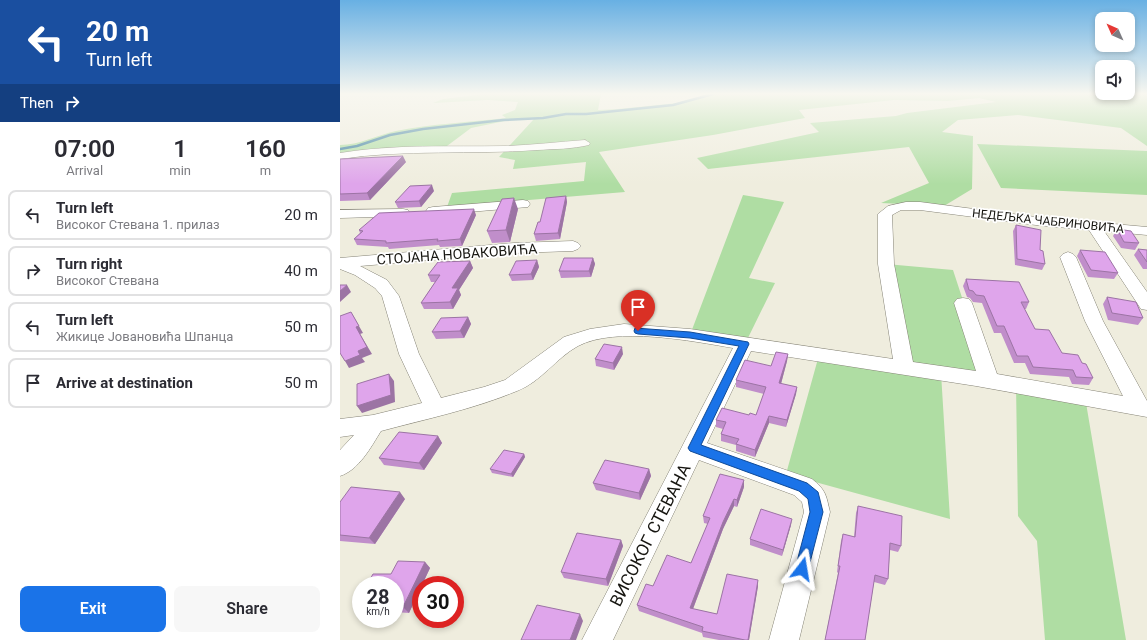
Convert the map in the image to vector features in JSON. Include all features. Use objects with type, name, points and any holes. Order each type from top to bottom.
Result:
[{"type":"street","points":[[340,156],[359,152],[444,148],[506,149],[585,143]]},
{"type":"street","points":[[340,214],[417,212],[523,204]]},
{"type":"street","name":"НЕДЕЉКА ЧАБРИНОВИЋА","points":[[904,367],[886,264],[885,214],[890,209],[901,206],[948,210],[1094,227],[1147,231]]},
{"type":"street","points":[[1094,227],[1147,305]]},
{"type":"street","name":"СТОЈАНА НОВАКОВИЋА","points":[[340,263],[514,248],[573,246]]},
{"type":"street","points":[[1068,257],[1094,320],[1144,409]]},
{"type":"street","points":[[340,263],[361,272],[381,284],[390,296],[409,354],[435,407]]},
{"type":"street","points":[[963,303],[988,380]]},
{"type":"street","points":[[340,428],[373,424],[488,394],[512,385],[538,369],[571,342],[590,335],[624,330],[690,335],[904,367],[988,380],[1144,409]]},
{"type":"street","name":"ВИСОКОГ СТЕВАНА","points":[[597,640],[745,344]]},
{"type":"street","points":[[340,466],[361,443],[373,424]]},
{"type":"street","points":[[694,448],[803,487],[814,496],[816,512],[784,640]]},
{"type":"green space","points":[[448,124],[491,124],[471,128],[443,149],[340,157],[340,145],[361,142],[396,131]]},
{"type":"green space","points":[[530,124],[773,124],[713,135],[599,152],[625,192],[447,207],[452,193],[584,181],[586,162],[513,169],[515,160],[499,157]]},
{"type":"green space","points":[[811,124],[953,124],[942,132],[973,136],[972,189],[944,206],[881,203],[929,183],[909,147],[708,169],[697,158],[819,132]]},
{"type":"green space","points":[[1088,124],[1147,124],[1147,146],[1121,128]]},
{"type":"green space","points":[[977,144],[1147,151],[1147,195],[1001,188]]},
{"type":"green space","points":[[743,195],[784,202],[749,278],[775,283],[745,344],[690,335]]},
{"type":"green space","points":[[886,264],[953,270],[989,380],[941,373],[950,519],[786,474],[819,355],[904,367]]},
{"type":"green space","points":[[1016,384],[1085,397],[1126,640],[1045,640],[1037,541],[1018,516]]},
{"type":"building","points":[[403,156],[367,193],[340,194],[340,159]]},
{"type":"building","points":[[432,185],[419,201],[395,202],[410,186]]},
{"type":"building","points":[[566,196],[558,233],[534,234],[538,222],[540,222],[546,198]]},
{"type":"building","points":[[514,198],[506,230],[487,231],[502,199]]},
{"type":"building","points":[[474,209],[460,239],[386,243],[386,241],[354,239],[363,231],[359,230],[379,213]]},
{"type":"building","points":[[1016,225],[1041,230],[1040,250],[1043,251],[1045,264],[1017,259]]},
{"type":"building","points":[[1117,229],[1131,231],[1139,243],[1124,242]]},
{"type":"building","points":[[1138,249],[1147,250],[1147,262]]},
{"type":"building","points":[[1080,250],[1105,252],[1118,273],[1091,270]]},
{"type":"building","points":[[564,258],[593,258],[589,271],[559,271]]},
{"type":"building","points":[[537,260],[531,274],[509,275],[516,261]]},
{"type":"building","points":[[470,261],[452,288],[458,288],[450,302],[421,303],[440,275],[428,275],[438,262]]},
{"type":"building","points":[[966,279],[1019,282],[1029,302],[1021,302],[1035,329],[1049,330],[1062,353],[1078,355],[1082,363],[1086,364],[1093,378],[1076,377],[1073,370],[1033,367],[1028,356],[1017,356],[1004,326],[997,326],[984,296],[976,295],[973,291],[969,290]]},
{"type":"building","points":[[340,285],[347,285],[340,291]]},
{"type":"building","points":[[1107,297],[1136,302],[1143,318],[1112,313]]},
{"type":"building","points":[[351,312],[359,326],[356,327],[367,347],[358,351],[360,355],[345,361],[340,353],[340,316]]},
{"type":"building","points":[[468,317],[460,331],[432,332],[441,318]]},
{"type":"building","points":[[604,344],[622,347],[613,363],[595,359]]},
{"type":"building","points":[[776,352],[788,354],[779,383],[797,387],[787,420],[769,416],[755,450],[736,444],[739,439],[721,434],[726,422],[716,420],[722,408],[749,415],[750,413],[756,415],[766,387],[736,380],[745,360],[771,366]]},
{"type":"building","points":[[389,374],[391,395],[357,406],[357,384]]},
{"type":"building","points":[[399,432],[438,436],[419,463],[379,458]]},
{"type":"building","points":[[504,450],[524,454],[511,474],[490,469]]},
{"type":"building","points":[[605,460],[649,469],[639,493],[593,483]]},
{"type":"building","points":[[720,474],[744,480],[737,500],[734,499],[723,522],[690,608],[717,614],[727,574],[758,580],[748,640],[702,631],[703,627],[637,605],[646,584],[653,586],[667,555],[691,563],[710,518],[703,516]]},
{"type":"building","points":[[351,487],[400,492],[369,538],[340,535],[340,502]]},
{"type":"building","points":[[858,506],[902,516],[901,546],[890,543],[888,579],[875,575],[865,640],[825,640],[840,566],[838,566],[843,534],[855,537]]},
{"type":"building","points":[[761,509],[792,519],[783,550],[750,539]]},
{"type":"building","points":[[577,533],[621,540],[606,579],[561,572]]},
{"type":"building","points":[[398,561],[425,562],[418,576],[412,576],[412,589],[404,605],[404,576],[372,576],[373,574],[391,574]]},
{"type":"building","points":[[537,605],[580,614],[570,640],[521,640]]},
{"type":"waterway","points":[[340,149],[357,146],[390,135],[423,129],[469,124]]},
{"type":"route","points":[[638,331],[690,335],[745,344],[694,448],[803,487],[814,496],[816,512],[802,569]]}]
